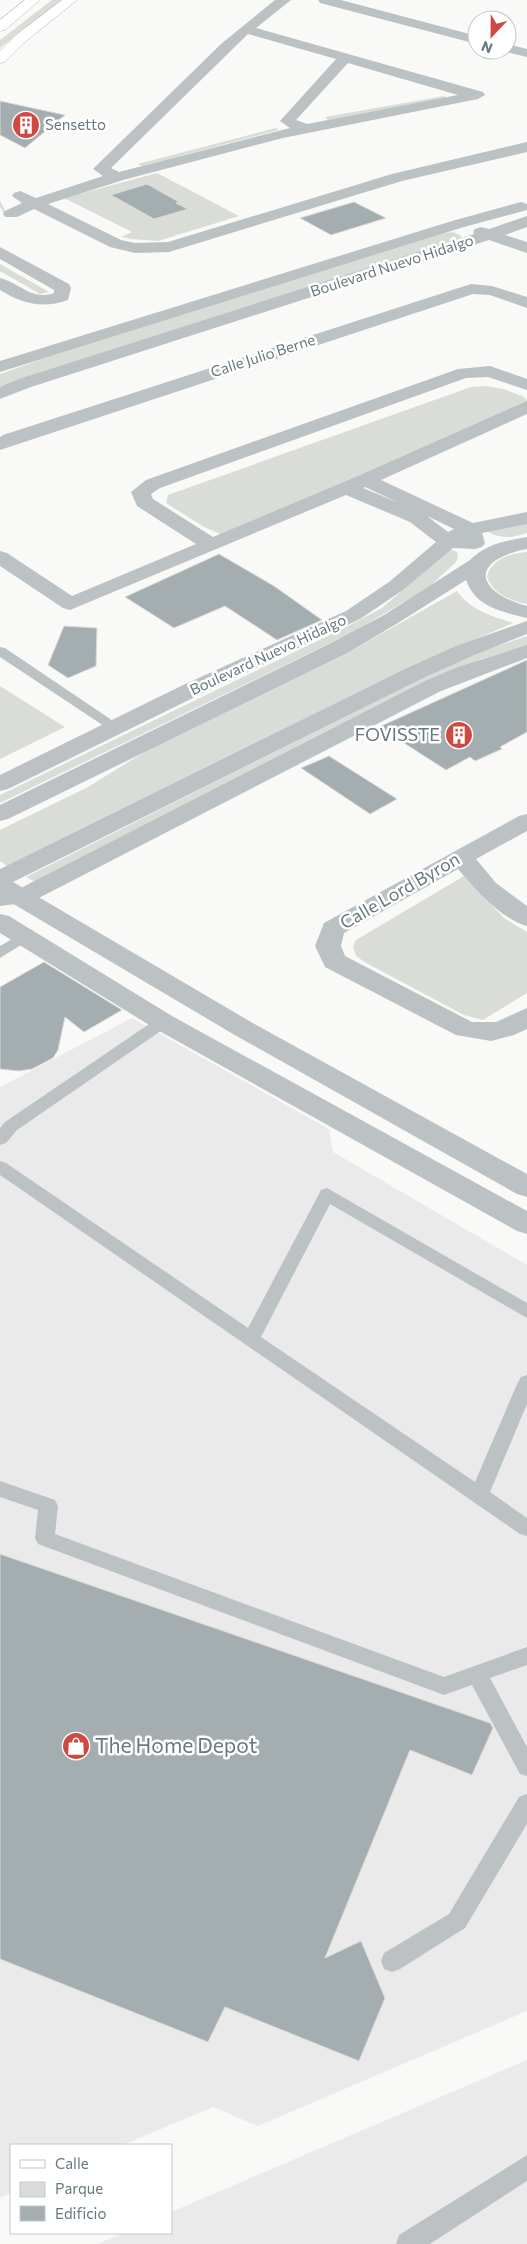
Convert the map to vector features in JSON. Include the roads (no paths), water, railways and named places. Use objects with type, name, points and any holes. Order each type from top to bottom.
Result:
[{"type":"main road","points":[[0,27],[33,0]]},
{"type":"main road","points":[[0,59],[21,38],[70,0]]},
{"type":"street","points":[[101,168],[172,101],[210,61],[246,29],[284,0]]},
{"type":"street","points":[[324,0],[467,37]]},
{"type":"street","points":[[27,200],[305,129],[478,95],[246,29]]},
{"type":"street","points":[[287,121],[344,58]]},
{"type":"street","points":[[4,213],[27,200],[101,168],[287,121],[455,90]]},
{"type":"street","points":[[287,121],[305,129]]},
{"type":"street","points":[[27,200],[116,244],[135,248],[169,247],[398,177],[527,147]]},
{"type":"street","points":[[101,168],[117,177]]},
{"type":"street","name":"Boulevard Nuevo Hidalgo","points":[[0,367],[490,214],[527,205]]},
{"type":"street","points":[[490,214],[524,223]]},
{"type":"street","name":"Boulevard Nuevo Hidalgo","points":[[0,394],[25,383],[524,223]]},
{"type":"street","points":[[458,224],[527,248]]},
{"type":"street","points":[[0,252],[63,288],[62,296],[49,302],[28,299],[0,283]]},
{"type":"street","name":"Calle Julio Berne","points":[[0,444],[19,436],[471,289],[483,288],[493,290],[527,303]]},
{"type":"street","points":[[212,545],[144,502],[141,492],[153,484],[464,373],[490,371],[527,385]]},
{"type":"street","points":[[0,557],[70,604],[356,484],[527,407]]},
{"type":"street","points":[[356,484],[473,536],[493,552],[525,543]]},
{"type":"street","points":[[424,514],[447,541]]},
{"type":"street","name":"Boulevard Nuevo Hidalgo","points":[[0,784],[353,615],[396,586],[447,541],[473,536],[527,518]]},
{"type":"street","name":"Boulevard Nuevo Hidalgo","points":[[0,814],[341,647],[392,619],[493,552]]},
{"type":"street","points":[[476,565],[474,579],[482,592],[498,603],[527,612]]},
{"type":"street","points":[[0,879],[413,674],[464,651],[527,627]]},
{"type":"street","points":[[7,893],[433,686],[466,672],[527,651]]},
{"type":"street","name":"Calle Lord Byron","points":[[527,821],[333,930],[328,946],[334,961],[465,1029],[486,1033],[507,1030],[527,1017]]},
{"type":"street","points":[[460,857],[487,888],[527,918]]},
{"type":"street","points":[[7,893],[242,1028],[527,1187]]},
{"type":"street","points":[[0,922],[163,1022],[527,1224]]},
{"type":"lane","points":[[0,651],[115,728]]},
{"type":"lane","points":[[0,953],[24,936]]},
{"type":"lane","points":[[0,1139],[11,1126],[163,1022]]},
{"type":"lane","points":[[0,1116],[25,1116]]},
{"type":"lane","points":[[0,1167],[527,1528]]},
{"type":"lane","points":[[251,1339],[327,1194],[527,1311]]},
{"type":"lane","points":[[479,1495],[527,1382]]},
{"type":"lane","points":[[0,1489],[48,1506],[46,1538],[444,1686],[527,1656]]},
{"type":"lane","points":[[477,1674],[527,1767]]},
{"type":"lane","points":[[392,1961],[457,1921],[527,1804]]},
{"type":"lane","points":[[408,2244],[527,2167]]},
{"type":"place","name":"Sensetto","points":[[26,125]]},
{"type":"place","name":"FOVISSTE","points":[[459,735]]},
{"type":"place","name":"The Home Depot","points":[[76,1746]]}]
